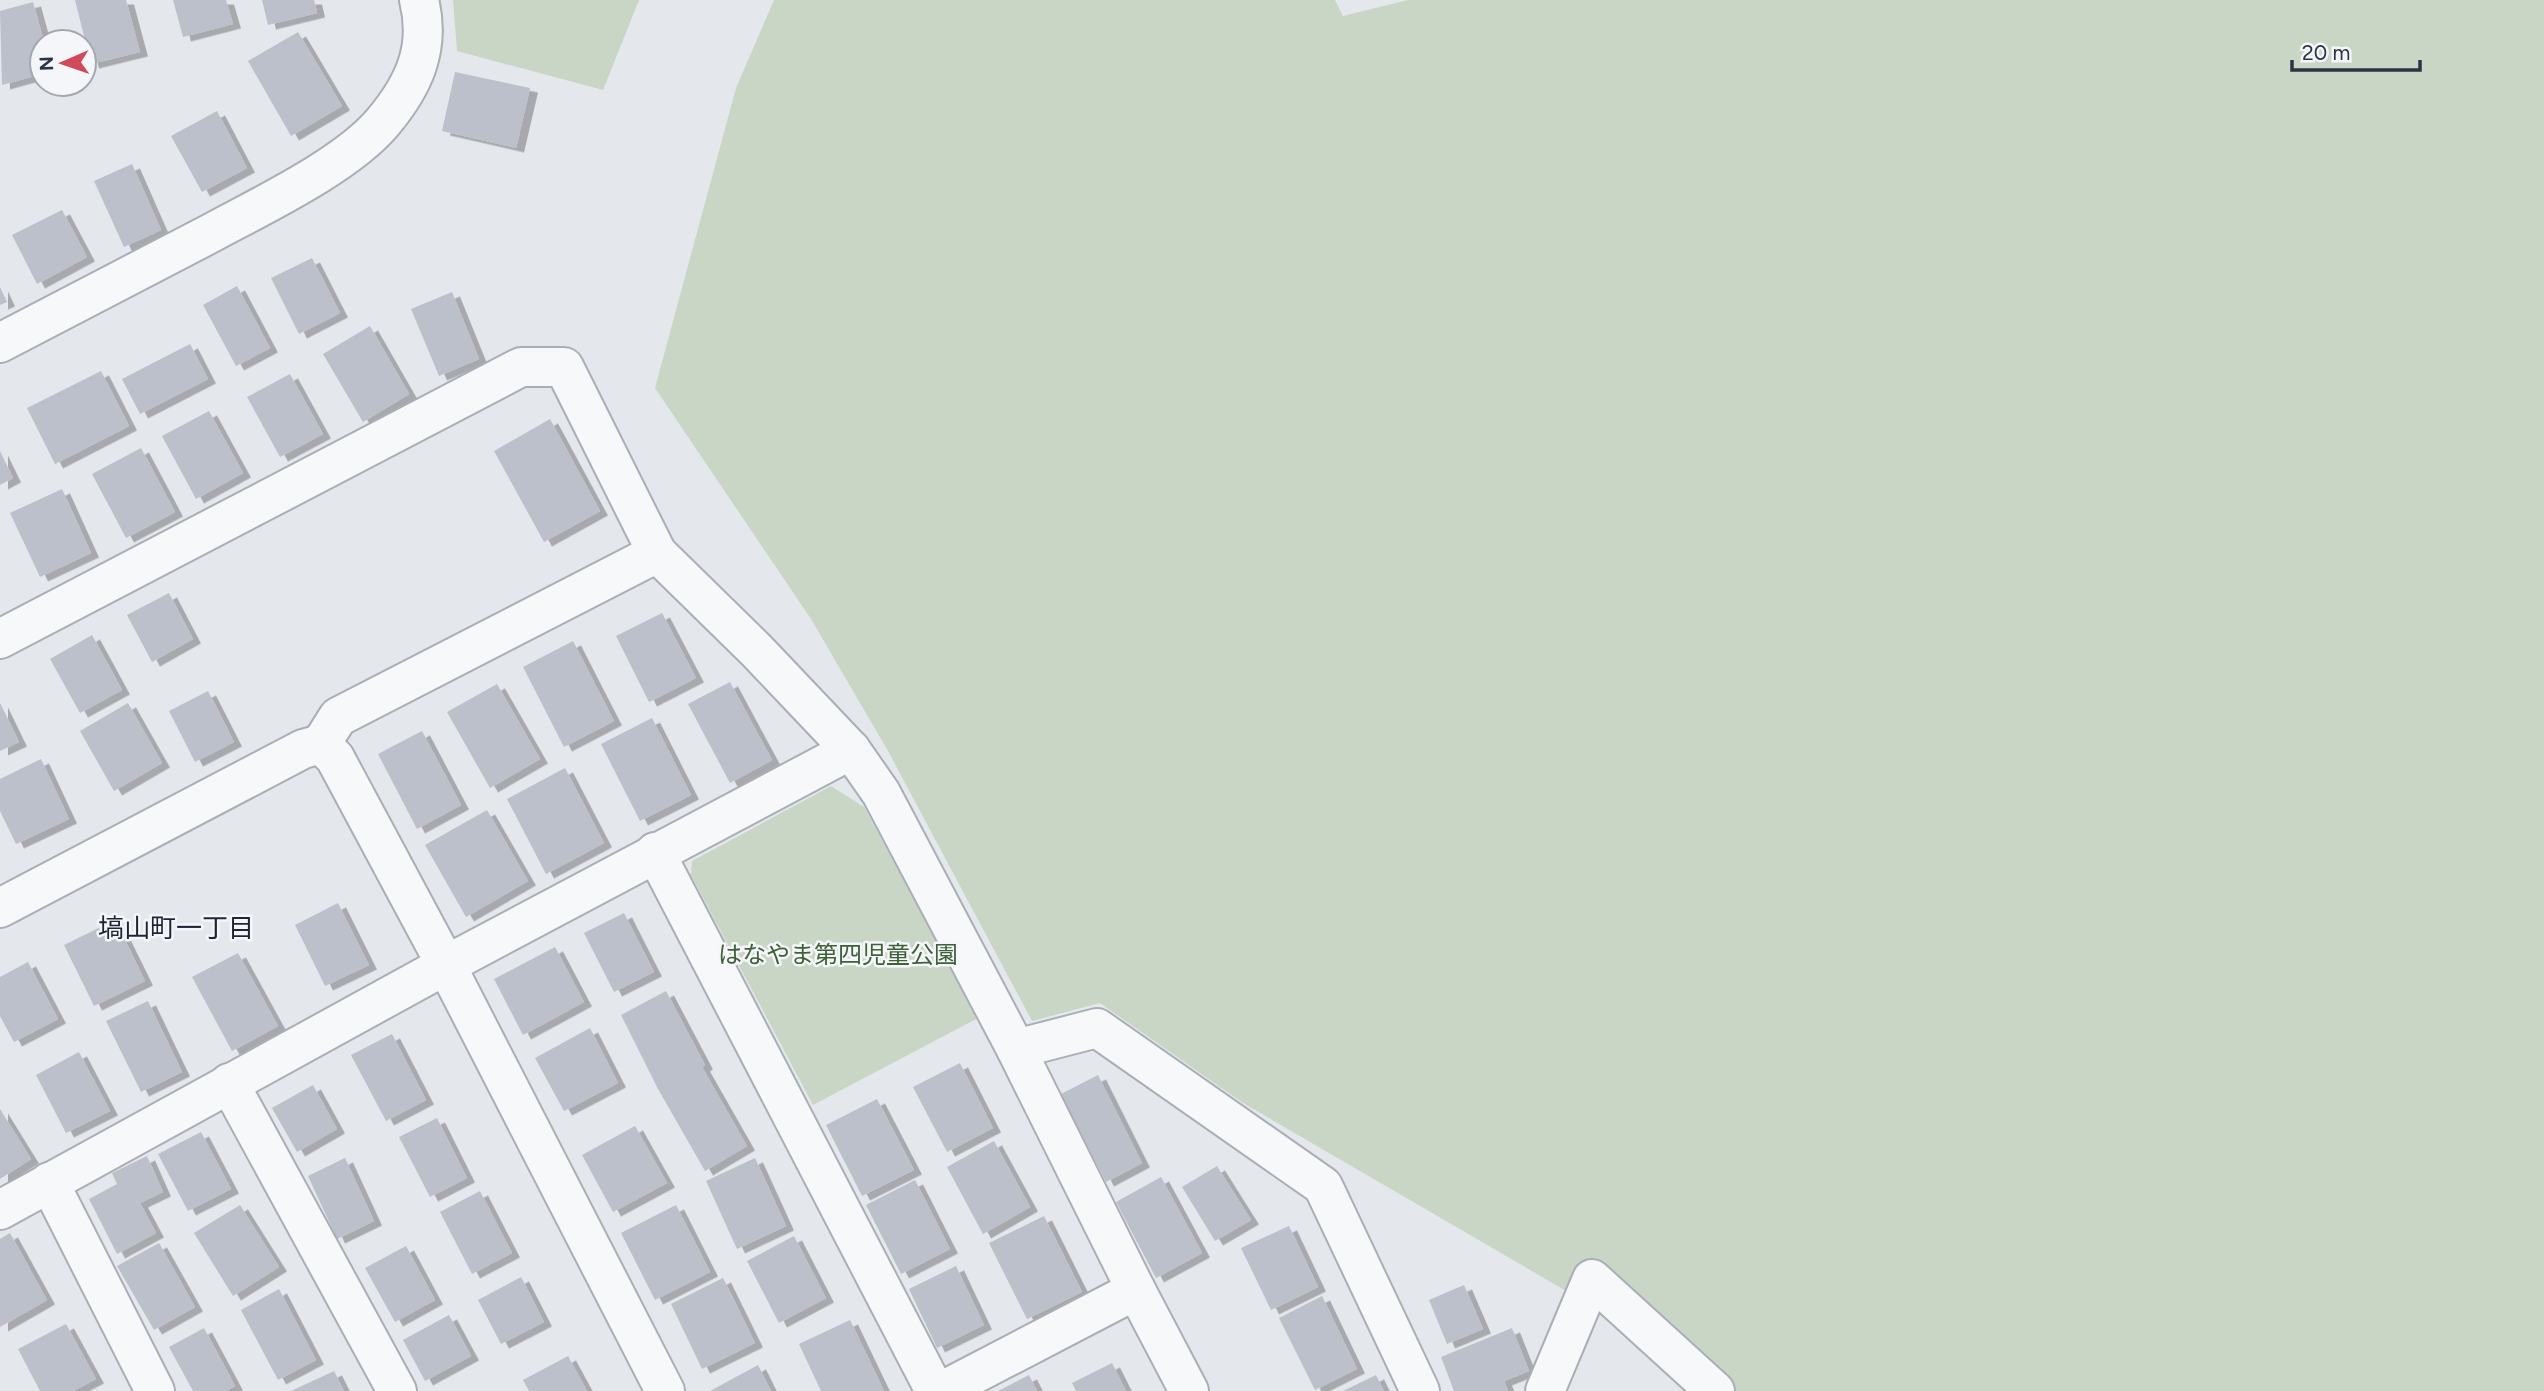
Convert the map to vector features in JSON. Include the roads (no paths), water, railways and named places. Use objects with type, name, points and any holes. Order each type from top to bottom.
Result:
[{"type":"street","points":[[0,343],[271,201],[342,158],[382,124],[410,86],[421,54],[425,22],[419,0]]},
{"type":"street","points":[[0,639],[520,367],[564,368],[657,553],[851,750],[881,793],[1016,1049],[1189,1391]]},
{"type":"street","points":[[0,908],[303,749],[321,744],[338,716],[657,553]]},
{"type":"street","points":[[321,744],[335,758],[446,965],[665,1391]]},
{"type":"street","points":[[0,1210],[655,852],[851,750]]},
{"type":"street","points":[[655,852],[935,1391]]},
{"type":"street","points":[[1016,1049],[1097,1028],[1323,1186],[1419,1391]]},
{"type":"street","points":[[229,1083],[397,1391]]},
{"type":"street","points":[[49,1182],[155,1391]]},
{"type":"street","points":[[1545,1391],[1592,1279],[1715,1391]]},
{"type":"street","points":[[942,1391],[1136,1290]]},
{"type":"district","name":"塙山町一丁目","points":[[176,928]]},
{"type":"park label","name":"はなやま第四児童公園","points":[[838,955]]}]
